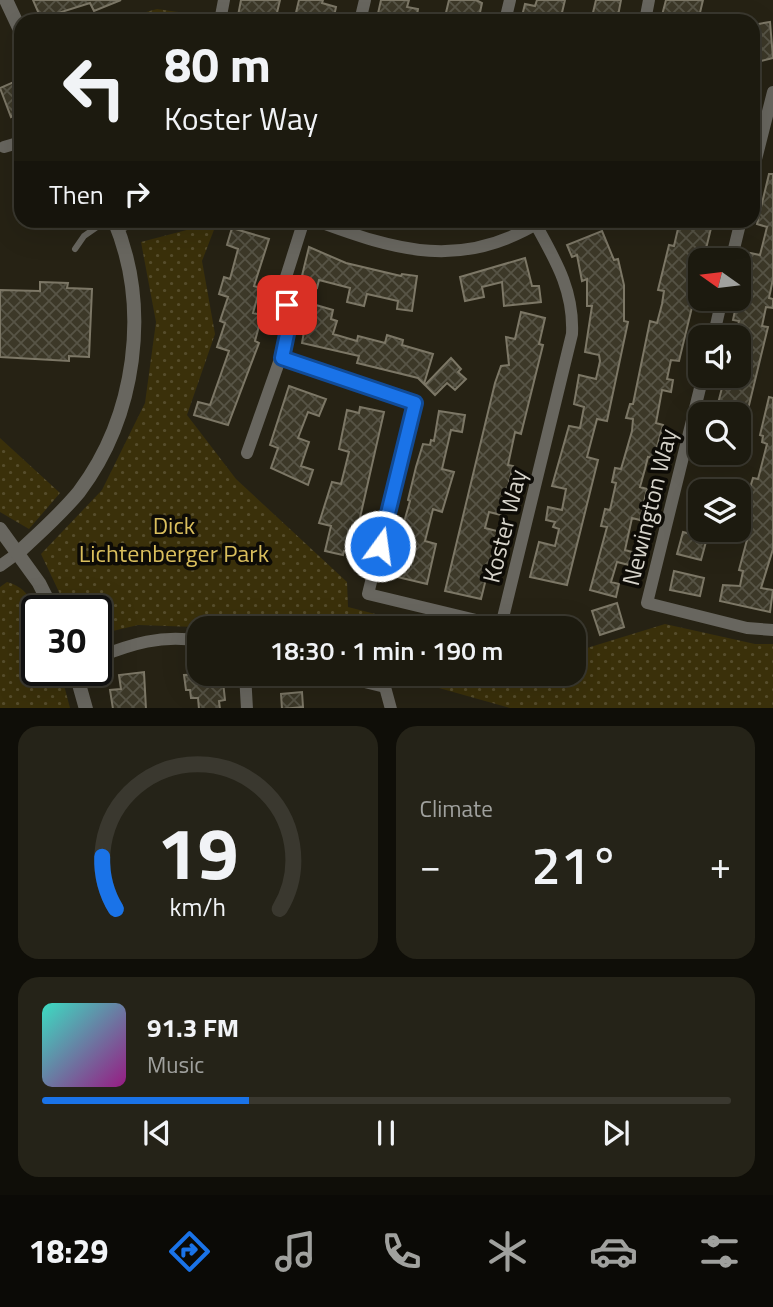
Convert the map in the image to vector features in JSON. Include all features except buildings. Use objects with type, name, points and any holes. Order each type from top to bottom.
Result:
[{"type":"street","points":[[6,0],[14,17]]},
{"type":"street","points":[[760,143],[773,92]]},
{"type":"street","points":[[4,147],[14,144]]},
{"type":"street","points":[[0,566],[18,553],[78,492],[108,444],[123,404],[131,373],[133,317],[128,262],[115,228]]},
{"type":"street","points":[[247,453],[282,358],[287,334],[286,277],[301,228]]},
{"type":"street","points":[[336,228],[376,243],[419,251],[476,248],[529,228]]},
{"type":"street","name":"Koster Way","points":[[282,358],[415,403],[368,594],[501,626],[572,334],[569,292],[542,228]]},
{"type":"street","points":[[735,248],[739,228]]},
{"type":"street","name":"Newington Way","points":[[700,388],[647,604],[747,628],[773,630]]},
{"type":"street","points":[[0,529],[43,595]]},
{"type":"street","points":[[112,651],[134,643],[160,639],[187,640]]},
{"type":"street","points":[[80,686],[86,708]]},
{"type":"street","points":[[246,686],[247,708]]},
{"type":"street","points":[[381,686],[385,687],[391,708]]},
{"type":"lane","points":[[75,249],[85,236],[102,228]]},
{"type":"green space","points":[[157,9],[192,14],[139,14]]},
{"type":"green space","name":"Dick Lichtenberger Park","points":[[194,228],[215,228],[202,261],[215,334],[187,415],[236,479],[347,582],[348,607],[383,616],[187,616],[187,627],[138,625],[112,631],[112,595],[60,595],[41,554],[102,490],[145,403],[156,322],[141,242]]},
{"type":"green space","points":[[0,438],[60,493],[29,529],[0,512]]},
{"type":"green space","points":[[7,582],[27,595],[21,595],[21,686],[64,686],[70,708],[0,708],[0,587]]},
{"type":"green space","points":[[665,624],[755,644],[773,644],[773,708],[510,708],[432,686],[586,686],[586,648]]},
{"type":"route","points":[[287,305],[287,334],[282,358],[415,403],[380,546]]}]
